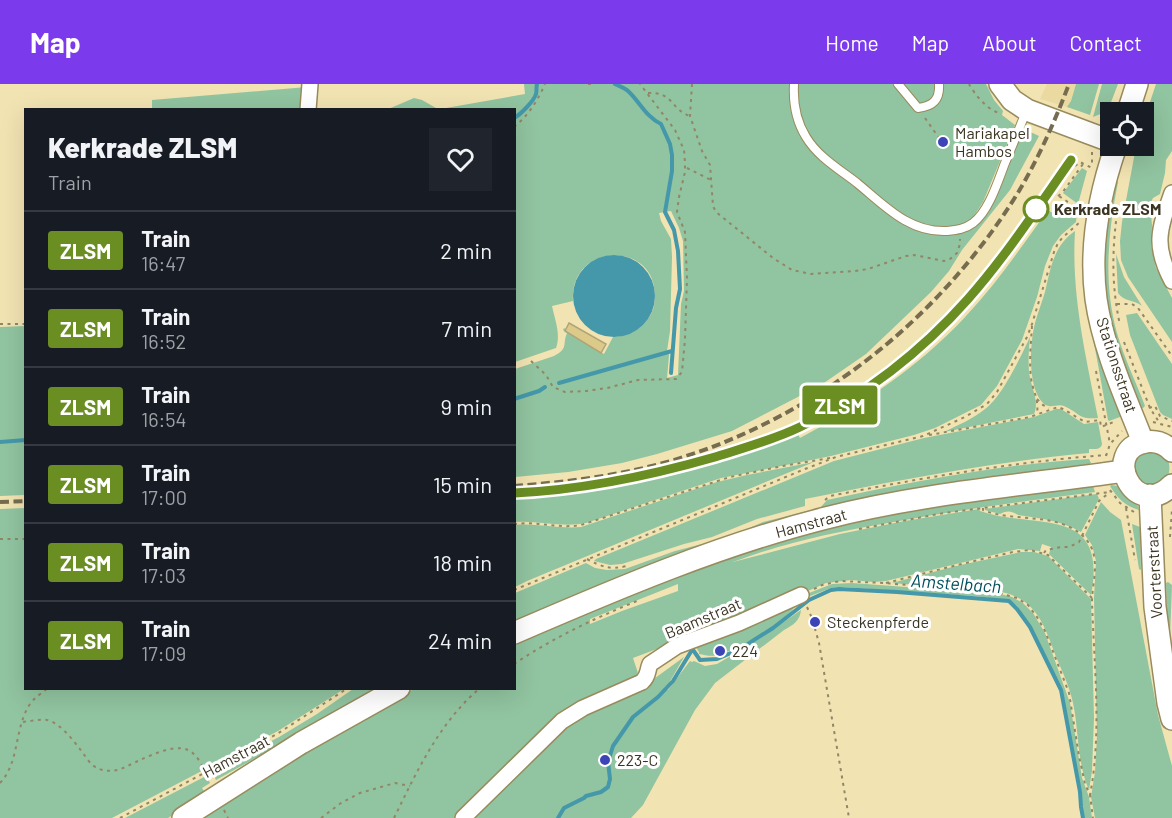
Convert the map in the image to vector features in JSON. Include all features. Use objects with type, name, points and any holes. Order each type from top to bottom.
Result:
[{"type":"main road","points":[[1000,84],[1012,100],[1027,110],[1100,145]]},
{"type":"main road","points":[[1131,102],[1137,84]]},
{"type":"main road","name":"Stationsstraat","points":[[1113,156],[1103,185],[1096,223],[1096,300],[1107,344],[1143,442]]},
{"type":"main road","points":[[1172,451],[1163,444],[1143,442],[1126,457],[1124,464],[1128,483],[1138,492],[1158,495],[1172,485]]},
{"type":"main road","name":"Hamstraat","points":[[516,632],[688,562],[761,536],[828,517],[928,498],[1124,471]]},
{"type":"main road","name":"Voorterstraat","points":[[1150,495],[1155,607],[1172,719]]},
{"type":"main road","name":"Hamstraat","points":[[183,818],[301,743],[395,690]]},
{"type":"street","points":[[308,108],[310,84]]},
{"type":"street","points":[[1172,193],[1159,237],[1164,266],[1172,281]]},
{"type":"street","name":"Baamstraat","points":[[463,818],[574,712],[642,682],[648,675],[650,664],[677,646],[739,624],[801,595]]},
{"type":"lane","points":[[794,84],[793,95],[797,116],[805,135],[817,152],[894,214],[914,226],[937,231],[960,230],[978,219],[995,188],[1027,110]]},
{"type":"lane","points":[[898,84],[918,108],[935,102],[940,94],[939,84]]},
{"type":"path","points":[[516,126],[536,102],[545,84]]},
{"type":"path","points":[[531,361],[546,375],[553,387],[565,392],[607,388],[639,380],[676,379],[680,376],[685,339],[687,279],[685,232],[677,212],[685,168],[684,150],[675,130],[640,84]]},
{"type":"path","points":[[692,84],[690,116],[702,151],[710,165],[713,206],[716,212],[772,258],[792,270],[811,274],[855,272],[914,255],[944,261],[951,259],[957,253],[960,244],[960,230]]},
{"type":"path","points":[[969,84],[977,95],[995,112],[998,112]]},
{"type":"path","points":[[648,93],[665,95],[678,109],[690,116]]},
{"type":"path","points":[[918,108],[939,138]]},
{"type":"path","points":[[1075,166],[1080,162],[1091,168],[1092,160],[1100,145]]},
{"type":"path","points":[[1058,196],[1083,164]]},
{"type":"path","points":[[685,168],[711,180]]},
{"type":"path","points":[[1053,192],[1081,211]]},
{"type":"path","points":[[1118,204],[1112,255],[1113,282],[1121,330]]},
{"type":"path","points":[[923,436],[987,404],[997,392],[1032,324],[1054,252],[1063,237],[1080,222]]},
{"type":"path","points":[[1116,304],[1132,304],[1138,308],[1172,356]]},
{"type":"path","points":[[0,324],[24,324]]},
{"type":"path","points":[[1032,324],[1030,367],[1032,385],[1037,399],[1037,415]]},
{"type":"path","points":[[1123,336],[1150,408],[1159,422],[1172,427]]},
{"type":"path","points":[[1037,399],[1051,409]]},
{"type":"path","points":[[1150,408],[1155,406],[1160,416],[1172,421]]},
{"type":"path","points":[[516,524],[581,525],[730,477],[836,457],[923,436],[995,424],[1037,415],[1051,409],[1061,408],[1085,422],[1100,420],[1101,427],[1107,425],[1110,444],[1106,455]]},
{"type":"path","points":[[516,589],[836,457]]},
{"type":"path","points":[[855,530],[944,513],[1110,492],[1099,501],[1079,542],[1074,546],[1046,550],[1044,553]]},
{"type":"path","points":[[982,508],[993,514],[1027,517],[1066,526],[1083,535],[1091,546],[1095,567],[1092,598],[1096,717],[1090,795]]},
{"type":"path","points":[[0,539],[24,538]]},
{"type":"path","points":[[884,583],[1030,550],[1048,555],[1092,598]]},
{"type":"path","points":[[801,595],[822,585],[840,581],[1006,594],[1017,598],[1033,611],[1050,642],[1069,693],[1093,818]]},
{"type":"path","points":[[516,663],[588,622],[636,601]]},
{"type":"path","points":[[812,618],[819,643],[849,818]]},
{"type":"path","points":[[0,783],[10,767],[31,703],[46,690]]},
{"type":"path","name":"Hamstraat","points":[[120,818],[277,735],[345,690]]},
{"type":"path","points":[[394,818],[442,728],[478,690]]},
{"type":"path","points":[[23,722],[44,720],[55,723],[91,764],[102,770],[121,769],[177,748],[188,750],[206,772],[216,796]]},
{"type":"path","points":[[321,818],[341,803],[360,793],[395,783],[410,786]]},
{"type":"shaded area","points":[[1047,84],[1076,84],[1067,107],[1040,99]]},
{"type":"green space","points":[[524,84],[986,84],[1003,111],[1002,115],[1015,125],[983,202],[966,230],[988,211],[1024,129],[1039,136],[1010,190],[931,292],[866,354],[821,385],[732,431],[657,454],[622,463],[568,472],[516,477],[516,369],[562,351],[567,333],[563,330],[564,328],[568,333],[604,354],[613,337],[635,331],[644,324],[653,310],[655,296],[651,277],[642,265],[628,257],[612,255],[597,259],[584,268],[575,282],[573,301],[552,306],[558,333],[556,348],[516,362],[516,108],[446,108],[525,94]],"holes":[[[671,211],[683,241],[684,291],[681,304],[678,375],[667,378],[669,353],[666,353],[560,384],[667,351],[670,331],[671,239],[659,213]]]},
{"type":"green space","points":[[1076,84],[1099,84],[1090,115],[1067,107]]},
{"type":"green space","points":[[1102,84],[1118,84],[1111,102],[1100,102],[1100,114],[1093,117]]},
{"type":"green space","points":[[1156,84],[1172,84],[1172,151],[1166,160],[1160,194],[1153,198],[1150,204],[1151,246],[1156,268],[1172,298],[1172,342],[1128,277],[1121,260],[1122,222],[1134,156],[1154,156],[1154,102],[1150,102]]},
{"type":"green space","points":[[307,87],[305,108],[152,108],[152,100]]},
{"type":"green space","points":[[414,98],[436,108],[391,108]]},
{"type":"green space","points":[[1082,168],[1087,171],[1078,204],[1063,193]]},
{"type":"green space","points":[[1115,181],[1118,182],[1110,239],[1110,295],[1117,333],[1145,406],[1143,408],[1117,344],[1106,297],[1104,240]]},
{"type":"green space","points":[[1065,204],[1077,213],[1076,222],[1061,235],[1053,246],[1022,340],[997,386],[981,405],[935,428],[914,435],[831,456],[721,478],[586,523],[568,525],[516,522],[516,499],[587,492],[670,475],[752,452],[752,449],[797,433],[800,438],[823,425],[888,384],[929,352],[948,335],[988,291],[1048,210],[1057,216]]},
{"type":"green space","points":[[1075,231],[1077,302],[1098,418],[1083,417],[1061,405],[1046,405],[1038,396],[1032,376],[1033,332],[1052,265],[1061,245]]},
{"type":"green space","points":[[1116,254],[1124,277],[1142,306],[1123,298],[1118,293]]},
{"type":"green space","points":[[1137,313],[1172,364],[1172,419],[1160,412],[1130,335],[1126,315]]},
{"type":"green space","points":[[24,326],[24,495],[0,496],[0,327]]},
{"type":"green space","points":[[1030,337],[1029,367],[1036,403],[1034,414],[944,432],[975,416],[991,403],[1010,376]]},
{"type":"green space","points":[[1093,337],[1120,416],[1109,421],[1108,420]]},
{"type":"green space","points":[[1061,409],[1084,424],[1098,422],[1102,444],[1100,447],[1089,449],[1089,453],[982,466],[805,499],[805,506],[757,519],[712,537],[622,564],[610,565],[594,561],[834,461],[924,438],[1034,417]]},
{"type":"green space","points":[[1152,448],[1168,459],[1169,464],[1168,476],[1155,487],[1136,482],[1133,460]]},
{"type":"green space","points":[[1089,459],[1091,463],[978,478],[890,494],[516,624],[516,593],[586,563],[595,568],[607,570],[625,569],[675,551],[729,537],[763,522],[820,508],[827,500],[924,480],[1056,461]]},
{"type":"green space","points":[[814,462],[516,586],[516,525],[581,527],[717,482]]},
{"type":"green space","points":[[1111,485],[1129,493],[1139,510],[1122,501]]},
{"type":"green space","points":[[1093,486],[1095,492],[965,510],[848,530],[790,544],[733,562],[840,534],[979,509],[1001,516],[1062,526],[1078,533],[1089,546],[1094,566],[1091,595],[1049,554],[1051,547],[1042,544],[1040,551],[1018,549],[886,581],[851,580],[826,583],[756,614],[633,658],[639,676],[597,699],[458,818],[196,818],[412,690],[516,690],[516,641],[607,601],[795,534],[925,507]],"holes":[[[678,584],[678,591],[590,624],[590,619]]]},
{"type":"green space","points":[[1097,494],[1099,499],[1081,532],[1051,520],[985,510],[985,509]]},
{"type":"green space","points":[[1101,502],[1121,520],[1158,715],[1172,766],[1172,818],[1095,818],[1091,797],[1097,736],[1094,598],[1096,561],[1092,545],[1085,535]]},
{"type":"green space","points":[[24,508],[24,690],[342,690],[278,731],[112,818],[0,818],[0,509]]},
{"type":"green space","points":[[1132,524],[1140,527],[1141,570],[1139,569]]},
{"type":"green space","points":[[1021,552],[1034,552],[1048,556],[1091,599],[1094,718],[1089,790],[1082,769],[1070,692],[1044,626],[1032,608],[1024,601],[1001,592],[892,583]]},
{"type":"green space","points":[[852,583],[1000,594],[1023,603],[1033,613],[1045,633],[1070,703],[1082,778],[1089,797],[1092,818],[1085,818],[1083,814],[1062,688],[1033,630],[1018,607],[1011,601],[975,596],[843,587],[831,588],[805,598],[804,595],[832,584]]},
{"type":"green space","points":[[1166,583],[1172,585],[1170,636],[1172,662],[1167,614]]},
{"type":"green space","points":[[797,603],[784,618],[773,626],[727,652],[713,656],[699,654],[694,644]]},
{"type":"green space","points":[[801,610],[798,620],[715,683],[695,710],[643,805],[631,818],[470,818],[563,725],[651,681],[684,657],[664,688],[668,690],[690,661],[705,666],[717,664],[753,643]]},
{"type":"green space","points":[[352,690],[378,690],[216,780],[215,770],[279,737]]},
{"type":"green space","points":[[206,776],[210,783],[202,788],[206,794],[168,818],[125,818]]},
{"type":"water","points":[[614,255],[630,258],[643,267],[652,280],[655,296],[652,312],[643,325],[630,334],[614,337],[598,334],[585,325],[576,312],[573,296],[576,280],[585,267],[598,258]]},
{"type":"building","points":[[569,323],[606,344],[601,353],[565,331]]},
{"type":"waterway","points":[[516,116],[533,100],[537,84]]},
{"type":"waterway","points":[[615,84],[628,91],[647,113],[661,124],[670,144],[672,171],[665,212],[674,230],[678,251],[680,289],[676,308],[671,373]]},
{"type":"waterway","points":[[559,383],[672,351]]},
{"type":"waterway","points":[[516,398],[545,387]]},
{"type":"waterway","points":[[0,442],[24,440]]},
{"type":"waterway","name":"Amstelbach","points":[[691,647],[700,660],[717,659],[740,649],[773,628],[809,600],[831,590],[897,592],[1009,601],[1030,627],[1061,690],[1083,818]]},
{"type":"waterway","points":[[558,818],[564,808],[608,787],[610,779],[608,762],[613,746],[633,717],[658,697],[673,681],[692,650]]},
{"type":"railway","points":[[516,486],[610,475],[667,462],[721,444],[772,420],[822,392],[868,359],[911,322],[951,282],[987,238],[1019,191],[1033,165],[1069,84]]},
{"type":"railway","points":[[664,471],[744,449],[790,432],[840,406],[886,375],[929,339],[968,299],[1071,160]]},
{"type":"railway","points":[[0,502],[24,501]]},
{"type":"train","name":"ZLSM","points":[[516,493],[598,484],[658,473],[772,439],[801,427],[831,410],[869,387],[903,362],[968,299],[1005,253],[1071,160]]},
{"type":"place","name":"Mariakapel Hambos","points":[[943,142]]},
{"type":"place","name":"Kerkrade ZLSM","points":[[1036,209]]},
{"type":"place","name":"Steckenpferde","points":[[815,622]]},
{"type":"place","name":"224","points":[[720,651]]},
{"type":"place","name":"223-C","points":[[605,760]]}]
